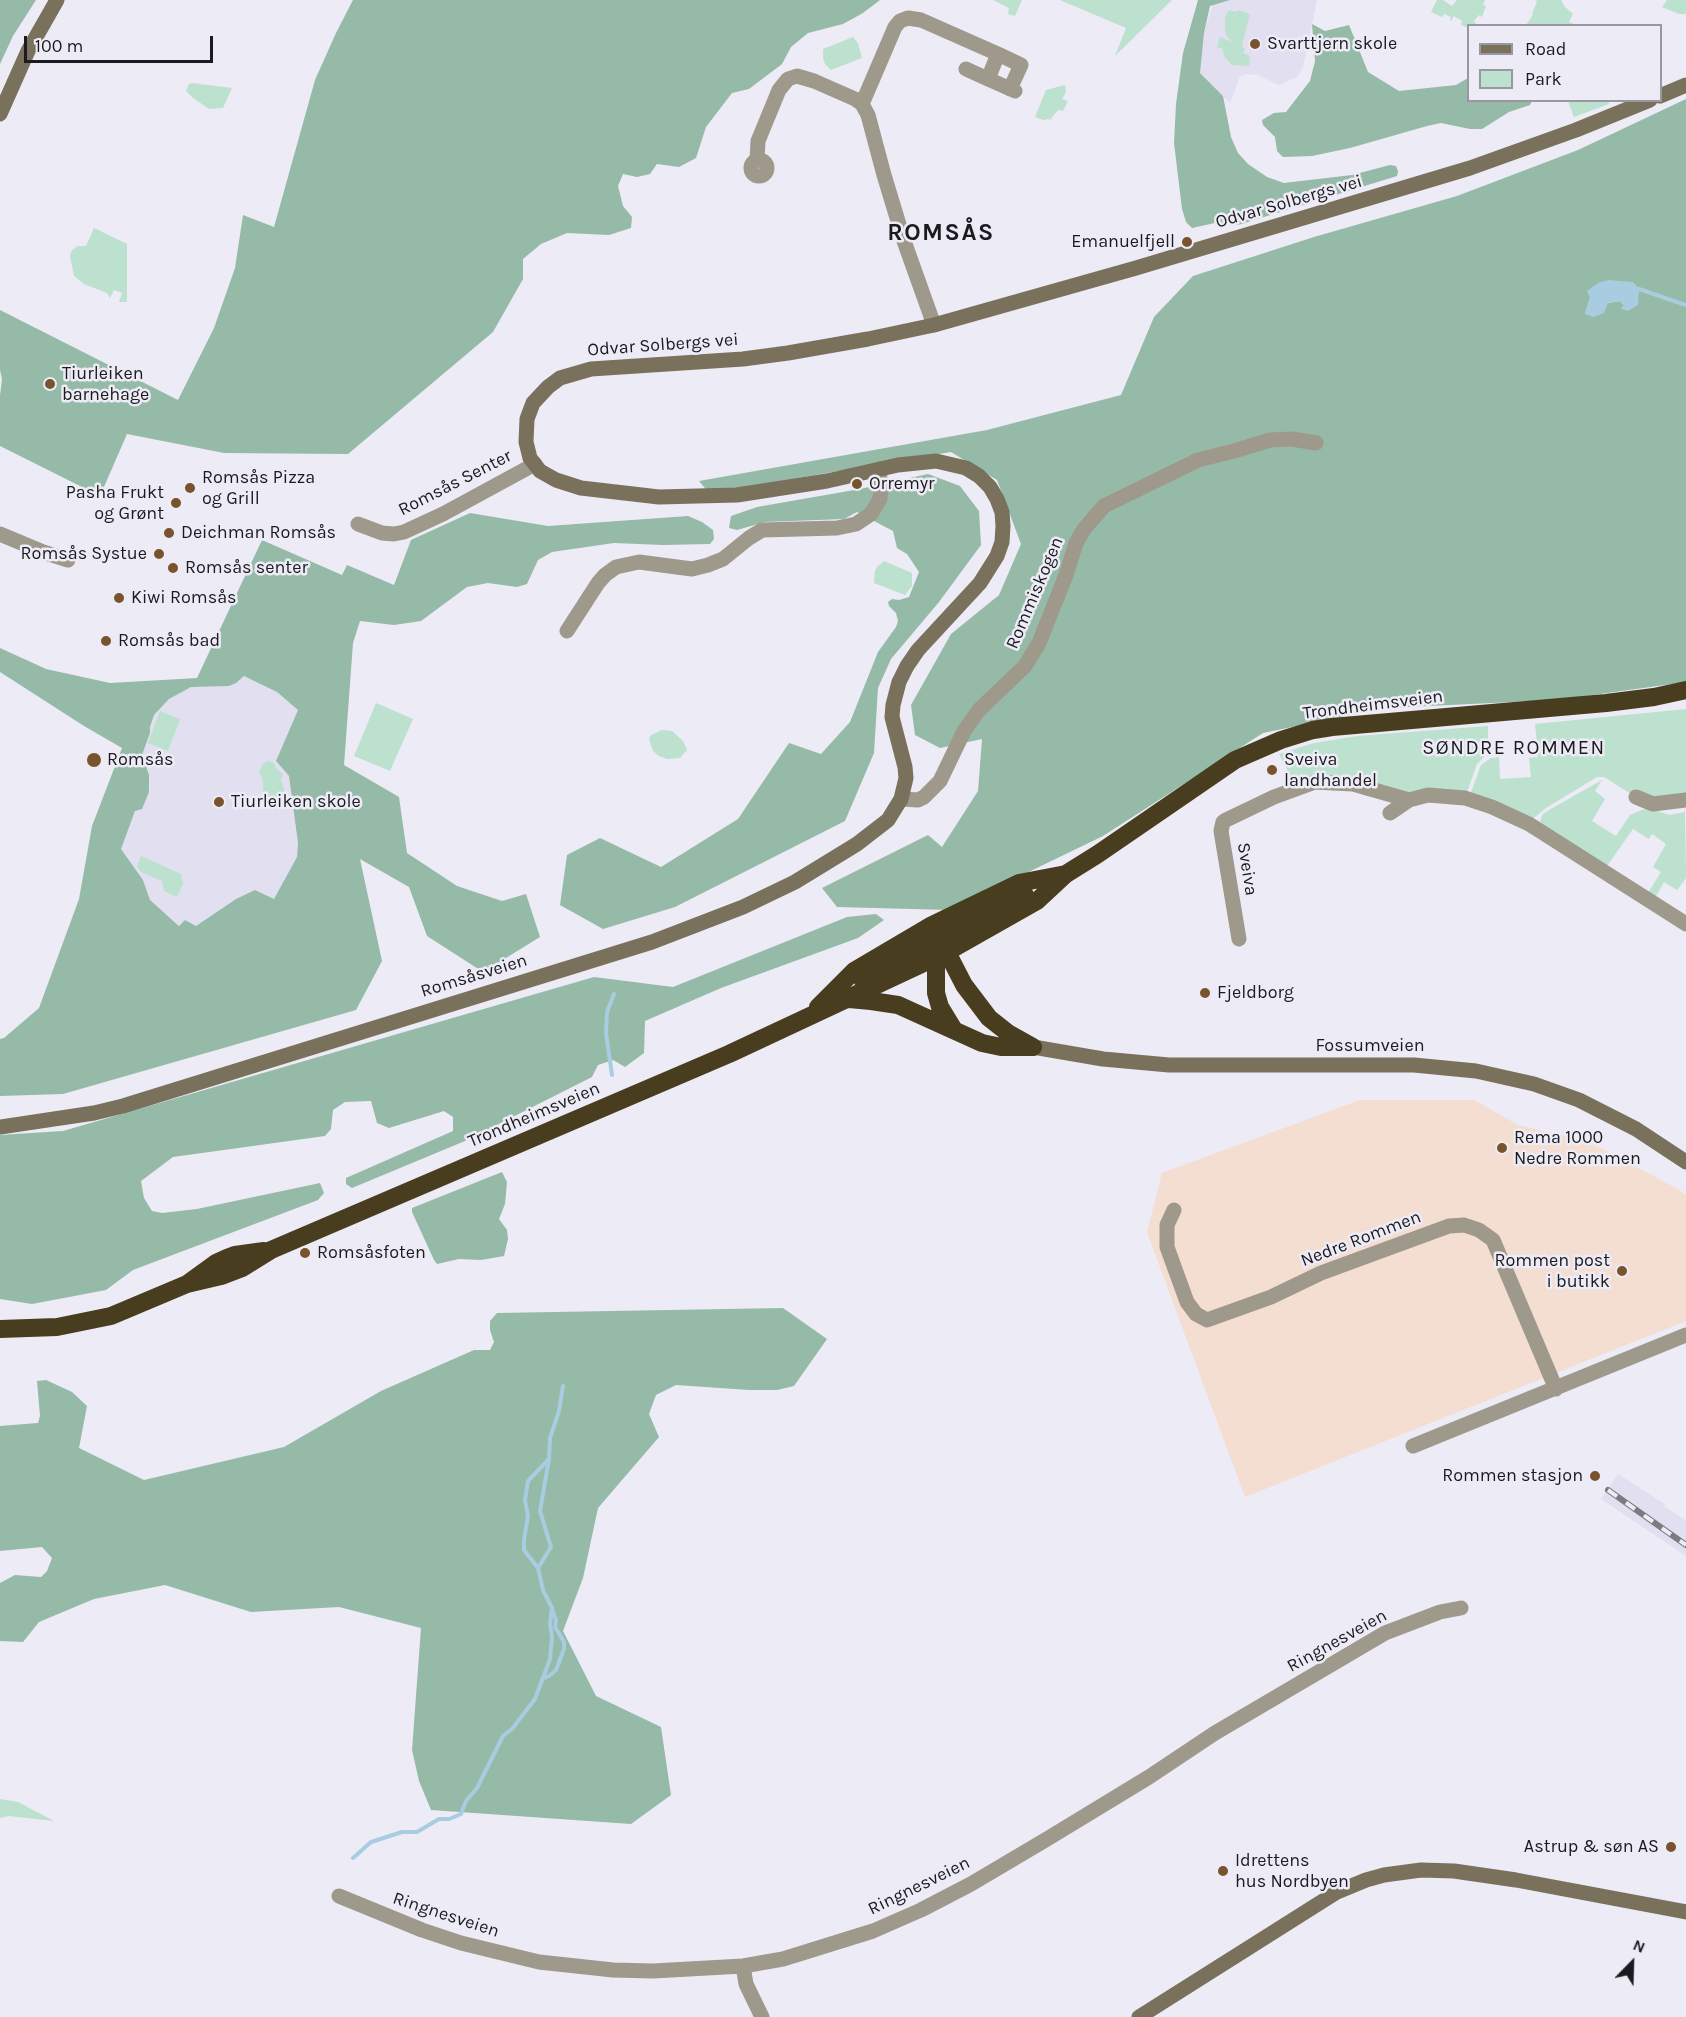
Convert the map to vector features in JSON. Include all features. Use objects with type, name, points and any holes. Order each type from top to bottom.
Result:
[{"type":"highway","name":"Trondheimsveien","points":[[0,1329],[46,1328],[93,1320],[130,1309],[187,1284],[233,1272],[271,1250],[729,1054],[812,1016],[1037,901],[1066,874],[1235,760],[1265,746],[1298,734],[1332,727],[1623,701],[1686,690]]},
{"type":"highway","name":"Trondheimsveien","points":[[812,1016],[825,999],[854,971],[932,926],[1019,883],[1066,874]]},
{"type":"highway","points":[[940,950],[936,993],[940,1007],[954,1030]]},
{"type":"highway","points":[[940,950],[988,1018],[1033,1047]]},
{"type":"highway","points":[[841,1000],[855,999],[898,1005],[982,1042],[1001,1047],[1033,1047]]},
{"type":"street","points":[[0,114],[28,51],[57,0]]},
{"type":"street","points":[[862,104],[895,27],[903,19],[921,20],[1021,65],[1012,90],[966,69]]},
{"type":"street","points":[[988,78],[998,54]]},
{"type":"street","points":[[757,160],[758,141],[781,86],[788,79],[797,76],[814,81],[862,104],[868,115],[904,241],[934,325]]},
{"type":"street","points":[[1662,95],[1686,85]]},
{"type":"street","name":"Odvar Solbergs vei","points":[[535,464],[530,458],[526,442],[530,410],[538,396],[548,387],[560,378],[575,372],[610,367],[743,359],[868,339],[934,325],[1136,268],[1470,168],[1566,134],[1645,102]]},
{"type":"street","name":"Rommiskogen","points":[[901,799],[918,800],[940,782],[964,731],[979,710],[1025,666],[1039,643],[1076,543],[1084,529],[1104,506],[1198,460],[1234,452],[1270,440],[1292,439],[1316,443]]},
{"type":"street","points":[[535,464],[540,471],[556,480],[581,488],[629,495],[668,497],[711,497],[768,492],[827,482],[898,465],[936,461],[952,463],[979,476],[990,487],[999,506],[1003,526],[1002,542],[990,569],[967,599],[918,650],[899,682],[892,717],[905,767],[906,778],[901,799]]},
{"type":"street","name":"Romsås Senter","points":[[358,524],[388,534],[404,532],[443,514],[535,464]]},
{"type":"street","points":[[567,631],[598,583],[616,567],[639,562],[692,569],[723,559],[762,530],[837,528],[856,524],[871,513],[880,499],[879,469]]},
{"type":"street","points":[[0,534],[68,560]]},
{"type":"street","name":"Sveiva","points":[[1239,939],[1221,831],[1223,822],[1274,796],[1316,782],[1353,784],[1409,800]]},
{"type":"street","name":"Sveiva","points":[[1390,813],[1409,800],[1428,795],[1466,798],[1504,811],[1686,924]]},
{"type":"street","points":[[1636,797],[1653,804],[1686,800]]},
{"type":"street","name":"Romsåsveien","points":[[0,1126],[94,1113],[149,1099],[682,931],[743,907],[814,871],[877,830],[888,820],[901,799]]},
{"type":"street","name":"Fossumveien","points":[[1033,1047],[1103,1059],[1168,1065],[1414,1065],[1476,1071],[1534,1084],[1579,1100],[1636,1129],[1686,1162]]},
{"type":"street","name":"Romsåsveien","points":[[0,1119],[27,1122]]},
{"type":"street","name":"Nedre Rommen","points":[[1174,1210],[1167,1225],[1167,1247],[1187,1302],[1196,1314],[1207,1320],[1271,1297],[1322,1273],[1449,1226],[1464,1224],[1479,1230],[1493,1240],[1556,1389]]},
{"type":"street","points":[[1413,1446],[1686,1335]]},
{"type":"street","name":"Ringnesveien","points":[[339,1896],[422,1930],[461,1943],[539,1962],[613,1970],[653,1971],[743,1966],[783,1959],[873,1931],[921,1910],[971,1884],[1047,1839],[1149,1777],[1215,1733],[1385,1633],[1440,1612],[1461,1608]]},
{"type":"street","points":[[1139,2017],[1337,1892],[1384,1875],[1421,1870],[1454,1871],[1516,1880],[1686,1912]]},
{"type":"street","points":[[743,1966],[746,1984],[762,2017]]},
{"type":"shaded area","name":"Svarttjern skole","points":[[1214,0],[1317,0],[1303,67],[1297,77],[1279,85],[1257,75],[1245,74],[1240,76],[1230,103],[1200,73],[1204,33]]},
{"type":"shaded area","name":"Tiurleiken skole","points":[[244,676],[277,692],[298,710],[276,761],[289,776],[298,843],[297,857],[274,899],[255,890],[236,899],[196,926],[185,920],[180,926],[150,900],[143,880],[121,849],[135,811],[150,788],[149,775],[142,755],[154,715],[169,699],[191,687],[229,686]]},
{"type":"shaded area","points":[[1360,1100],[1474,1100],[1518,1125],[1587,1141],[1678,1189],[1686,1195],[1686,1321],[1245,1497],[1147,1232],[1162,1173]]},
{"type":"shaded area","points":[[1618,1474],[1665,1504],[1664,1506],[1686,1521],[1686,1556],[1601,1499]]},
{"type":"green space","points":[[0,0],[36,0],[13,36],[0,64]]},
{"type":"green space","points":[[353,0],[880,0],[843,24],[808,33],[791,47],[782,64],[749,89],[732,93],[706,127],[696,158],[679,167],[657,164],[650,174],[637,177],[623,174],[618,186],[623,206],[632,217],[631,228],[609,235],[567,233],[541,244],[523,259],[523,279],[493,332],[348,454],[224,453],[127,434],[100,496],[0,446],[2,379],[0,310],[178,400],[214,328],[235,268],[243,215],[274,227],[315,80]]},
{"type":"green space","points":[[993,0],[1022,0],[1015,16],[1008,14],[1009,8]]},
{"type":"green space","points":[[1060,0],[1172,0],[1115,56],[1126,28]]},
{"type":"green space","points":[[1198,0],[1230,0],[1210,6],[1204,33],[1200,73],[1223,96],[1231,137],[1238,153],[1248,164],[1267,177],[1284,183],[1352,175],[1390,165],[1396,166],[1397,176],[1238,225],[1215,223],[1192,228],[1186,222],[1182,209],[1174,143],[1176,104],[1183,53]]},
{"type":"green space","points":[[1437,0],[1443,0],[1452,6],[1457,0],[1485,0],[1483,5],[1486,6],[1482,17],[1479,15],[1474,21],[1476,24],[1467,24],[1466,27],[1461,25],[1462,21],[1454,16],[1451,21],[1451,17],[1444,14],[1442,17],[1431,12]]},
{"type":"green space","points":[[1535,0],[1561,0],[1573,14],[1569,22],[1574,24],[1527,24],[1533,15],[1537,1]]},
{"type":"green space","points":[[1667,0],[1686,0],[1686,14],[1679,14],[1662,7]]},
{"type":"green space","points":[[1229,10],[1250,14],[1242,46],[1245,49],[1243,53],[1250,56],[1249,66],[1232,65],[1224,56],[1223,49],[1217,47],[1220,37],[1232,42],[1225,30],[1225,17]]},
{"type":"green space","points":[[1312,24],[1325,31],[1349,25],[1368,72],[1399,91],[1456,85],[1467,79],[1467,102],[1532,102],[1530,105],[1509,112],[1482,129],[1441,123],[1350,148],[1312,156],[1283,157],[1277,151],[1275,137],[1263,125],[1262,120],[1274,113],[1286,112],[1310,81],[1315,61]]},
{"type":"green space","points":[[853,37],[858,43],[862,58],[831,70],[825,64],[823,49]]},
{"type":"green space","points":[[192,83],[232,88],[223,108],[209,109],[186,91]]},
{"type":"green space","points":[[1065,85],[1066,92],[1062,99],[1068,101],[1063,111],[1058,110],[1050,120],[1035,117],[1046,90]]},
{"type":"green space","points":[[1686,99],[1686,682],[1557,700],[1385,708],[1263,733],[1103,836],[950,910],[837,907],[822,888],[928,835],[942,847],[978,791],[982,739],[940,748],[915,735],[911,705],[951,634],[999,595],[1021,544],[997,480],[951,452],[709,493],[699,481],[987,430],[1121,395],[1154,317],[1193,276],[1314,237],[1457,196],[1578,150]],"holes":[[[1639,289],[1624,305],[1620,301],[1608,303],[1585,314],[1590,298]]]},
{"type":"green space","points":[[1568,102],[1608,102],[1609,104],[1574,117]]},
{"type":"green space","points":[[94,228],[127,244],[127,302],[119,302],[122,293],[114,290],[110,298],[107,293],[84,284],[74,276],[70,256],[72,250],[78,246],[86,246]]},
{"type":"green space","points":[[928,474],[960,486],[979,511],[981,545],[939,602],[891,659],[878,688],[874,753],[845,821],[675,907],[603,929],[560,905],[567,855],[600,838],[661,867],[738,819],[789,743],[821,754],[850,722],[878,652],[896,627],[898,621],[896,613],[888,602],[892,599],[899,600],[909,597],[919,572],[907,554],[897,548],[893,531],[857,512],[844,519],[765,522],[737,530],[729,528],[731,516],[757,507],[860,489]]},
{"type":"green space","points":[[470,513],[548,526],[688,516],[713,530],[714,539],[710,544],[614,543],[552,552],[538,560],[527,584],[517,587],[488,583],[467,587],[421,621],[394,625],[360,621],[353,643],[344,765],[399,797],[407,853],[457,886],[502,901],[526,894],[540,937],[483,972],[427,936],[409,887],[360,859],[382,961],[356,1010],[63,1094],[0,1096],[0,1039],[39,1008],[79,899],[92,826],[122,748],[0,672],[0,648],[46,669],[110,683],[197,678],[262,540],[342,575],[347,565],[394,585],[411,540]],"holes":[[[244,676],[277,692],[298,710],[276,761],[289,776],[298,843],[297,857],[274,899],[255,890],[236,899],[196,926],[185,920],[179,926],[150,900],[143,880],[121,849],[135,811],[142,809],[149,792],[149,775],[142,755],[154,715],[169,699],[191,687],[229,686]]]},
{"type":"green space","points":[[884,561],[912,573],[912,586],[905,595],[874,583],[875,571]]},
{"type":"green space","points":[[376,703],[413,719],[390,771],[354,756]]},
{"type":"green space","points":[[1686,709],[1686,800],[1636,797],[1604,777],[1597,777],[1546,808],[1530,821],[1470,795],[1481,765],[1491,758],[1499,757],[1500,779],[1531,777],[1529,758],[1538,757],[1535,724]]},
{"type":"green space","points":[[160,711],[180,719],[168,751],[148,743]]},
{"type":"green space","points":[[1488,726],[1488,753],[1477,764],[1465,798],[1297,788],[1279,754],[1314,743],[1357,736]]},
{"type":"green space","points":[[662,730],[672,731],[683,741],[687,750],[680,758],[667,759],[653,751],[649,739],[651,735]]},
{"type":"green space","points":[[268,761],[274,763],[283,774],[281,780],[285,792],[277,805],[267,801],[263,795],[263,780],[259,772],[263,764]]},
{"type":"green space","points":[[1602,780],[1595,791],[1605,799],[1592,821],[1616,836],[1630,815],[1647,808],[1670,815],[1685,812],[1686,878],[1677,890],[1664,882],[1655,898],[1648,893],[1661,872],[1653,867],[1666,844],[1652,834],[1649,839],[1633,829],[1607,866],[1540,823],[1542,815],[1549,810]]},
{"type":"green space","points":[[141,856],[181,874],[184,882],[177,897],[164,891],[162,881],[141,872],[137,866]]},
{"type":"green space","points":[[876,914],[884,920],[858,938],[721,988],[645,1021],[644,1053],[625,1067],[613,1060],[598,1065],[592,1077],[465,1141],[352,1188],[346,1184],[346,1178],[453,1131],[453,1117],[444,1111],[389,1128],[377,1123],[371,1101],[345,1102],[333,1110],[331,1129],[325,1136],[173,1157],[141,1181],[144,1198],[152,1211],[162,1213],[197,1209],[320,1183],[324,1193],[318,1200],[133,1270],[106,1290],[32,1304],[0,1299],[0,1135],[63,1131],[594,977],[673,987],[847,917]]},
{"type":"green space","points":[[502,1172],[507,1182],[505,1204],[499,1219],[507,1230],[508,1239],[504,1256],[481,1260],[459,1259],[437,1264],[412,1208]]},
{"type":"green space","points":[[783,1308],[827,1339],[794,1386],[777,1390],[749,1390],[676,1385],[656,1395],[649,1414],[659,1437],[598,1508],[583,1578],[563,1631],[596,1696],[661,1727],[671,1795],[631,1824],[431,1810],[419,1781],[412,1750],[421,1628],[339,1607],[251,1612],[165,1585],[94,1599],[39,1622],[23,1642],[0,1641],[0,1583],[15,1575],[41,1577],[47,1571],[52,1558],[42,1547],[0,1551],[0,1426],[38,1423],[40,1416],[37,1381],[46,1380],[72,1392],[87,1406],[79,1448],[144,1480],[284,1447],[381,1391],[474,1350],[490,1350],[494,1342],[490,1321],[497,1313]]},
{"type":"green space","points":[[0,1799],[18,1802],[54,1821],[9,1816],[0,1818]]},
{"type":"water","points":[[1608,280],[1633,282],[1639,289],[1638,305],[1628,311],[1621,309],[1624,305],[1620,301],[1608,303],[1604,313],[1593,317],[1585,314],[1590,298],[1587,291],[1598,283]]},
{"type":"waterway","points":[[1639,289],[1686,305]]},
{"type":"waterway","points":[[612,1075],[606,1033],[607,1012],[614,994]]},
{"type":"waterway","points":[[353,1858],[371,1842],[402,1832],[417,1832],[439,1819],[449,1819],[461,1814],[503,1736],[512,1729],[535,1699],[550,1659],[552,1608],[543,1590],[538,1568],[524,1550],[528,1516],[525,1500],[528,1481],[549,1459],[550,1438],[559,1411],[563,1386]]},
{"type":"waterway","points":[[538,1568],[551,1547],[540,1511],[549,1459]]},
{"type":"waterway","points":[[542,1679],[556,1670],[564,1649],[564,1642],[555,1627],[556,1620],[552,1609]]},
{"type":"railway","points":[[1608,1490],[1686,1545]]},
{"type":"place","name":"Svarttjern skole","points":[[1255,44]]},
{"type":"place","name":"Emanuelfjell","points":[[1187,242]]},
{"type":"place","name":"Tiurleiken barnehage","points":[[50,384]]},
{"type":"place","name":"Orremyr","points":[[857,484]]},
{"type":"place","name":"Romsås Pizza og Grill","points":[[190,488]]},
{"type":"place","name":"Pasha Frukt og Grønt","points":[[176,503]]},
{"type":"place","name":"Deichman Romsås","points":[[169,533]]},
{"type":"place","name":"Romsås Systue","points":[[159,554]]},
{"type":"place","name":"Romsås senter","points":[[173,568]]},
{"type":"place","name":"Kiwi Romsås","points":[[119,598]]},
{"type":"place","name":"Romsås bad","points":[[106,641]]},
{"type":"place","name":"Romsås","points":[[94,760]]},
{"type":"place","name":"Sveiva landhandel","points":[[1272,770]]},
{"type":"place","name":"Tiurleiken skole","points":[[219,802]]},
{"type":"place","name":"Fjeldborg","points":[[1205,993]]},
{"type":"place","name":"Rema 1000 Nedre Rommen","points":[[1502,1148]]},
{"type":"place","name":"Romsåsfoten","points":[[305,1253]]},
{"type":"place","name":"Rommen post i butikk","points":[[1622,1271]]},
{"type":"place","name":"Rommen stasjon","points":[[1595,1476]]},
{"type":"place","name":"Astrup & søn AS","points":[[1671,1847]]},
{"type":"place","name":"Idrettens hus Nordbyen","points":[[1223,1871]]},
{"type":"district","name":"ROMSÅS","points":[[941,233]]},
{"type":"district","name":"SØNDRE ROMMEN","points":[[1514,748]]}]
